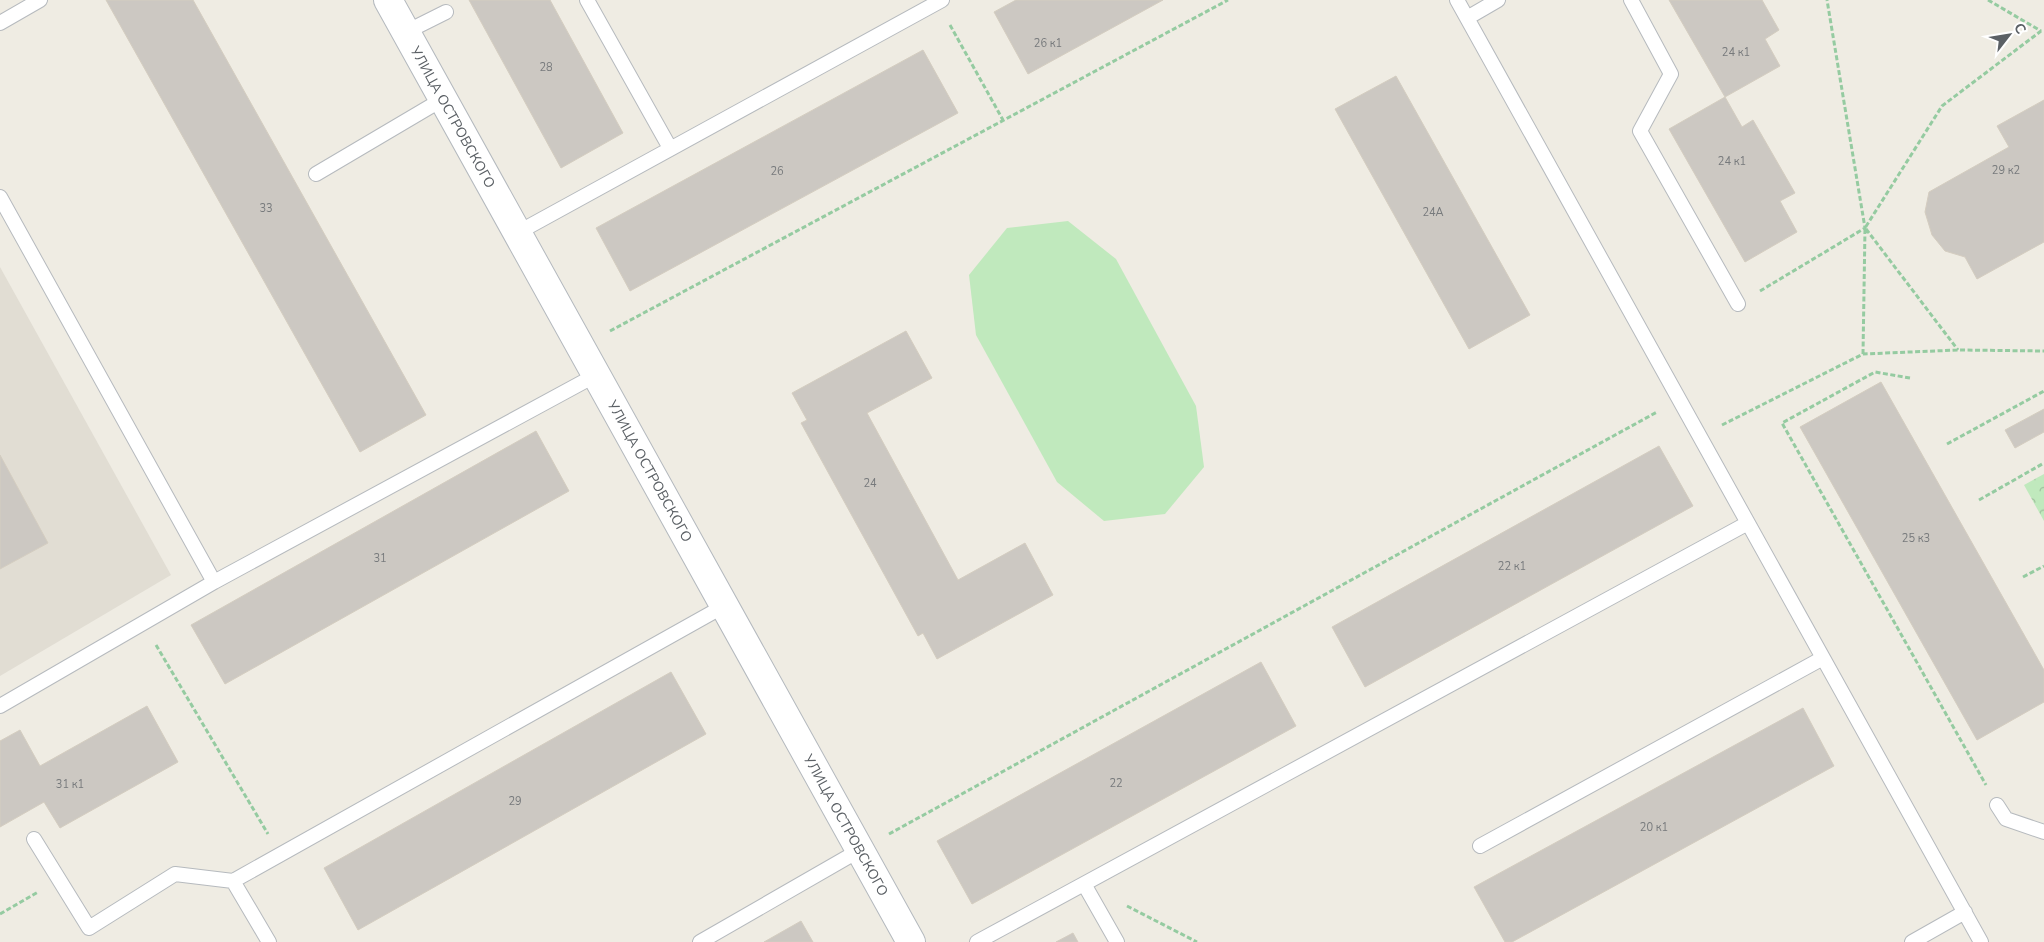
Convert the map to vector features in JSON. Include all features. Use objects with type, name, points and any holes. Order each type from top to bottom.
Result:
[{"type":"street","name":"УЛИЦА ОСТРОВСКОГО","points":[[388,0],[911,942]]},
{"type":"lane","points":[[0,23],[40,0]]},
{"type":"lane","points":[[587,0],[670,148]]},
{"type":"lane","points":[[1457,0],[1981,942]]},
{"type":"lane","points":[[1467,18],[1498,0]]},
{"type":"lane","points":[[1631,0],[1671,74],[1640,131],[1738,304]]},
{"type":"lane","points":[[517,233],[939,1]]},
{"type":"lane","points":[[406,32],[446,12]]},
{"type":"lane","points":[[316,174],[443,99]]},
{"type":"lane","points":[[0,196],[214,582]]},
{"type":"lane","points":[[0,706],[214,582],[596,375]]},
{"type":"lane","points":[[978,942],[1748,523]]},
{"type":"lane","points":[[34,839],[89,928],[175,874],[233,881],[724,606]]},
{"type":"lane","points":[[1480,846],[1823,658]]},
{"type":"lane","points":[[1997,805],[2006,819],[2044,832]]},
{"type":"lane","points":[[700,942],[860,850]]},
{"type":"lane","points":[[233,881],[269,942]]},
{"type":"lane","points":[[1084,884],[1117,942]]},
{"type":"lane","points":[[1912,942],[1965,912]]},
{"type":"path","points":[[581,347],[1228,0]]},
{"type":"path","points":[[1827,0],[1865,228],[1863,354]]},
{"type":"path","points":[[1738,304],[1865,228],[1942,106],[2042,31],[1988,0]]},
{"type":"path","points":[[939,1],[1003,120]]},
{"type":"path","points":[[1865,228],[1958,350]]},
{"type":"path","points":[[1700,436],[1863,354],[1958,350],[2044,351]]},
{"type":"path","points":[[1910,378],[1875,372],[1782,424],[1997,805]]},
{"type":"path","points":[[1947,444],[2044,391]]},
{"type":"path","points":[[860,850],[1679,399]]},
{"type":"path","points":[[1979,500],[2044,463]]},
{"type":"path","points":[[2023,577],[2044,566]]},
{"type":"path","points":[[144,623],[280,854]]},
{"type":"path","points":[[0,914],[59,880]]},
{"type":"path","points":[[1084,884],[1197,942]]},
{"type":"shaded area","points":[[0,267],[171,575],[0,676]]},
{"type":"green space","points":[[1068,221],[1116,259],[1196,406],[1204,467],[1165,514],[1104,521],[1057,482],[976,335],[969,275],[1007,228]]},
{"type":"green space","points":[[2044,474],[2044,521],[2024,485]]},
{"type":"building","points":[[106,0],[193,0],[426,415],[360,452]]},
{"type":"building","points":[[469,0],[550,0],[623,133],[561,168]]},
{"type":"building","points":[[1016,0],[1163,0],[1028,74],[994,12]]},
{"type":"building","points":[[1669,0],[1762,0],[1779,30],[1765,39],[1780,66],[1725,97]]},
{"type":"building","points":[[923,50],[958,113],[630,291],[596,228]]},
{"type":"building","points":[[1396,76],[1530,315],[1469,349],[1335,109]]},
{"type":"building","points":[[1725,97],[1742,127],[1753,120],[1795,193],[1780,201],[1797,232],[1745,262],[1669,129]]},
{"type":"building","points":[[2044,100],[2044,242],[1977,279],[1965,257],[1945,251],[1932,235],[1925,212],[1929,192],[2009,147],[1997,126]]},
{"type":"building","points":[[906,331],[932,378],[867,413],[958,580],[1025,543],[1053,595],[937,659],[923,633],[918,636],[801,423],[807,420],[792,393]]},
{"type":"building","points":[[1881,382],[2044,670],[2044,702],[1977,740],[1800,427]]},
{"type":"building","points":[[2044,409],[2044,432],[2015,448],[2005,430]]},
{"type":"building","points":[[536,431],[569,491],[225,684],[191,625]]},
{"type":"building","points":[[1659,446],[1693,506],[1365,687],[1332,627]]},
{"type":"building","points":[[0,455],[48,543],[0,569]]},
{"type":"building","points":[[1261,662],[1296,726],[972,904],[937,841]]},
{"type":"building","points":[[671,672],[706,734],[358,930],[324,868]]},
{"type":"building","points":[[147,706],[178,762],[60,828],[44,802],[0,827],[0,741],[20,730],[40,766]]},
{"type":"building","points":[[1803,708],[1834,766],[1512,942],[1505,942],[1474,887]]},
{"type":"building","points":[[801,921],[813,942],[764,942]]},
{"type":"building","points":[[1073,933],[1078,942],[1056,942]]}]
